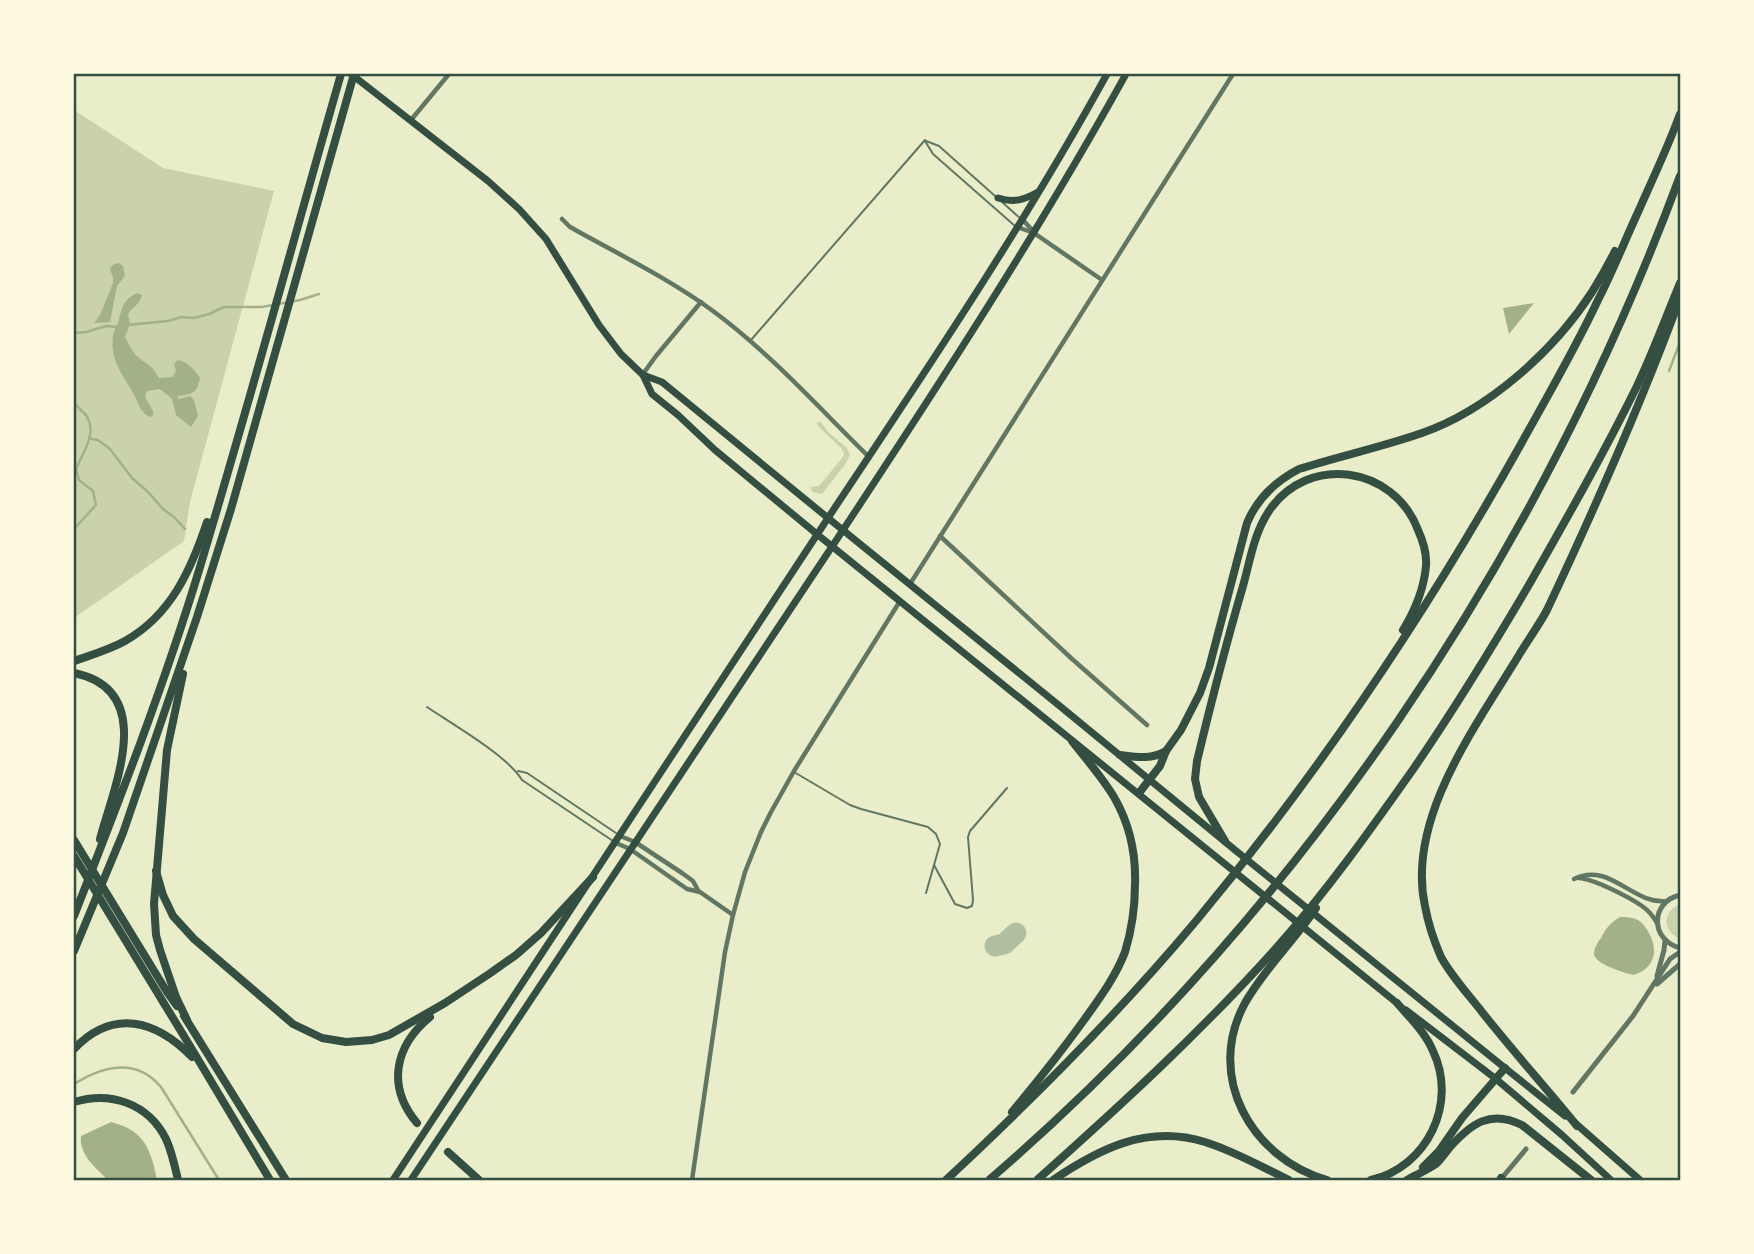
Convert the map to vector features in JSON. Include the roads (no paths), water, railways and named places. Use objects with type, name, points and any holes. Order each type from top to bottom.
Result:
[{"type":"highway","points":[[74,916],[145,732],[200,567],[341,74]]},
{"type":"highway","points":[[74,951],[123,833],[197,617],[231,509],[353,74]]},
{"type":"highway","points":[[946,1181],[1031,1101],[1142,983],[1195,922],[1290,801],[1362,701],[1493,495],[1550,392],[1598,302],[1681,114]]},
{"type":"highway","points":[[989,1181],[1091,1087],[1204,969],[1308,845],[1420,689],[1503,553],[1555,459],[1616,335],[1681,176]]},
{"type":"highway","points":[[1139,793],[1160,766],[1200,693],[1247,523],[1259,501],[1287,475],[1299,469],[1424,432],[1461,415],[1506,385],[1547,347],[1573,318],[1592,292],[1641,205]]},
{"type":"highway","points":[[1037,1181],[1140,1086],[1278,946],[1388,804],[1479,668],[1573,508],[1638,383],[1681,283]]},
{"type":"highway","points":[[1577,1126],[1503,1038],[1441,956],[1424,905],[1421,869],[1424,844],[1455,760],[1545,614],[1609,473],[1681,298]]},
{"type":"highway","points":[[1225,841],[1199,797],[1195,779],[1197,761],[1258,530],[1279,499],[1299,482],[1312,477],[1353,475],[1382,486],[1410,512],[1424,544],[1426,565],[1419,595],[1405,626],[1362,701]]},
{"type":"highway","points":[[74,661],[125,641],[161,612],[187,574],[208,520],[216,508]]},
{"type":"highway","points":[[187,1020],[164,965],[156,935],[154,904],[166,750],[197,617]]},
{"type":"highway","points":[[74,673],[104,686],[118,703],[124,723],[120,769],[90,875]]},
{"type":"highway","points":[[992,1136],[1048,1069],[1097,1003],[1124,953],[1135,911],[1135,871],[1125,822],[1113,795],[1072,741]]},
{"type":"highway","points":[[1120,755],[1145,758],[1166,751]]},
{"type":"highway","points":[[74,840],[126,935],[270,1181]]},
{"type":"highway","points":[[74,856],[187,1020],[286,1181]]},
{"type":"highway","points":[[1327,1181],[1288,1163],[1255,1132],[1236,1098],[1230,1055],[1236,1026],[1245,1003],[1302,928],[1341,868]]},
{"type":"highway","points":[[156,871],[166,902],[182,928],[280,1014],[307,1033],[338,1042],[372,1040],[397,1031],[445,1003],[503,965],[528,944],[593,877]]},
{"type":"highway","points":[[417,1123],[405,1107],[400,1094],[400,1058],[414,1031],[445,1003]]},
{"type":"highway","points":[[1371,1181],[1393,1172],[1410,1161],[1421,1149],[1430,1138],[1437,1122],[1441,1102],[1441,1081],[1435,1054],[1424,1034],[1397,1003]]},
{"type":"highway","points":[[74,1049],[99,1029],[121,1024],[139,1025],[169,1036],[203,1068]]},
{"type":"highway","points":[[1407,1181],[1439,1151],[1462,1118],[1505,1068]]},
{"type":"highway","points":[[74,1102],[90,1098],[113,1098],[141,1110],[153,1120],[166,1139],[178,1181]]},
{"type":"highway","points":[[1416,1174],[1436,1164],[1466,1131],[1478,1123],[1501,1118],[1522,1125],[1588,1179]]},
{"type":"highway","points":[[1053,1181],[1092,1155],[1112,1146],[1159,1136],[1203,1141],[1289,1181]]},
{"type":"highway","points":[[449,1152],[479,1181]]},
{"type":"main road","points":[[353,74],[498,189],[529,219],[552,249],[606,335],[643,375],[652,394],[715,450],[1397,1003],[1496,1079],[1611,1181]]},
{"type":"main road","points":[[393,1181],[869,457],[1022,219],[1107,74]]},
{"type":"main road","points":[[411,1181],[833,547],[974,330],[1126,74]]},
{"type":"main road","points":[[998,198],[1020,201],[1038,192]]},
{"type":"main road","points":[[643,375],[662,382],[1577,1126],[1640,1181]]},
{"type":"street","points":[[411,120],[449,74]]},
{"type":"street","points":[[910,584],[1233,74]]},
{"type":"street","points":[[562,219],[570,227],[701,302],[750,341],[869,457]]},
{"type":"street","points":[[1022,219],[1034,233],[1102,280]]},
{"type":"street","points":[[1017,227],[1034,233]]},
{"type":"street","points":[[643,375],[701,302]]},
{"type":"street","points":[[940,536],[1147,725]]},
{"type":"street","points":[[692,1181],[719,989],[733,915],[746,872],[761,832],[793,771],[900,601]]},
{"type":"street","points":[[618,839],[693,881],[700,892]]},
{"type":"street","points":[[632,846],[687,889],[700,892],[733,915]]},
{"type":"street","points":[[1658,925],[1641,905],[1594,881],[1574,879],[1592,873],[1612,880],[1647,899],[1662,902],[1681,895]]},
{"type":"street","points":[[1573,1092],[1633,1016],[1670,959],[1681,950],[1665,940],[1660,933],[1659,912],[1667,901]]},
{"type":"street","points":[[1652,989],[1665,940]]},
{"type":"street","points":[[1652,989],[1681,964]]},
{"type":"street","points":[[1500,1180],[1526,1149]]},
{"type":"lane","points":[[925,140],[939,146],[1022,219]]},
{"type":"lane","points":[[925,140],[933,153],[1017,227]]},
{"type":"lane","points":[[750,341],[925,140]]},
{"type":"lane","points":[[427,707],[482,744],[517,771],[522,780],[618,839]]},
{"type":"lane","points":[[517,771],[527,773],[618,839]]},
{"type":"lane","points":[[793,771],[861,810],[928,827],[936,834],[940,844],[926,893]]},
{"type":"lane","points":[[934,864],[952,901],[967,908],[972,906],[974,900],[968,837],[970,831],[1007,788]]},
{"type":"waterway","points":[[127,325],[181,317],[194,318],[224,307],[262,307],[319,294]]},
{"type":"waterway","points":[[74,333],[106,326],[117,327]]},
{"type":"waterway","points":[[1669,371],[1680,342]]},
{"type":"waterway","points":[[74,402],[86,415],[90,429],[88,442],[76,469],[79,480],[93,491],[96,505],[74,529]]},
{"type":"waterway","points":[[91,439],[98,440],[110,449],[132,478],[185,529]]},
{"type":"waterway","points":[[74,1084],[108,1069],[130,1068],[141,1071],[161,1087],[219,1180]]}]
